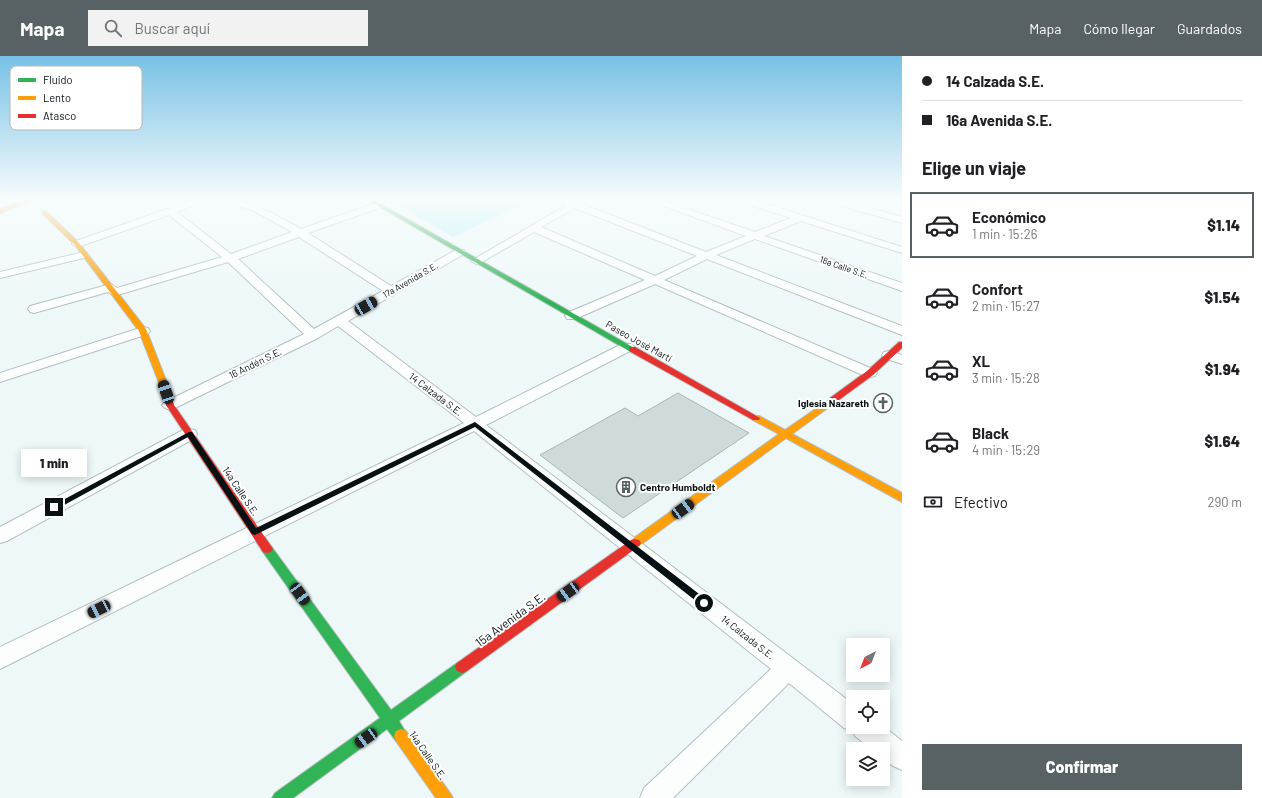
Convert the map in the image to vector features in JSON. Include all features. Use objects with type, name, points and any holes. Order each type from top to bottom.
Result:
[{"type":"street","name":"14a Calle S.E.","points":[[66,234],[77,244],[143,331],[157,365],[170,405],[189,434],[255,532],[445,798]]},
{"type":"street","points":[[77,244],[107,234]]},
{"type":"street","points":[[198,234],[229,258],[312,335]]},
{"type":"street","points":[[34,309],[113,290],[229,258],[299,234]]},
{"type":"street","points":[[302,234],[391,291]]},
{"type":"street","name":"Paseo José Martí","points":[[428,234],[571,316],[902,498]]},
{"type":"street","points":[[476,261],[524,234]]},
{"type":"street","points":[[547,234],[870,372]]},
{"type":"street","points":[[654,234],[707,256],[902,331]]},
{"type":"street","name":"18a Calle S.E.","points":[[749,234],[902,287]]},
{"type":"street","points":[[571,316],[762,234]]},
{"type":"street","points":[[850,234],[902,250]]},
{"type":"street","name":"17a Avenida S.E.","points":[[340,321],[460,252]]},
{"type":"street","points":[[0,276],[84,255]]},
{"type":"street","name":"16 Andén S.E.","points":[[170,405],[340,321]]},
{"type":"street","name":"14 Calzada S.E.","points":[[340,321],[475,424],[846,714]]},
{"type":"street","points":[[0,378],[143,331]]},
{"type":"street","name":"15a Avenida S.E.","points":[[280,798],[787,434],[870,372],[902,344]]},
{"type":"street","points":[[0,658],[475,424],[627,347]]},
{"type":"street","points":[[889,355],[902,360]]},
{"type":"street","points":[[0,536],[189,434]]},
{"type":"street","points":[[654,798],[788,668]]},
{"type":"street","points":[[873,734],[902,757]]},
{"type":"shaded area","points":[[447,234],[460,234],[453,237]]},
{"type":"building","name":"Centro Humboldt","points":[[678,393],[749,433],[623,518],[540,455],[625,408],[638,416]]},
{"type":"traffic: fast","points":[[429,234],[632,349]]},
{"type":"traffic: fast","points":[[267,549],[401,736]]},
{"type":"traffic: fast","points":[[280,798],[462,667]]},
{"type":"traffic: slow","points":[[66,234],[77,244],[143,331],[165,388]]},
{"type":"traffic: slow","points":[[635,543],[833,400]]},
{"type":"traffic: slow","points":[[756,418],[902,498]]},
{"type":"traffic: slow","points":[[401,736],[445,798]]},
{"type":"traffic: jam","points":[[833,400],[870,373],[902,344]]},
{"type":"traffic: jam","points":[[632,349],[756,418]]},
{"type":"traffic: jam","points":[[165,388],[170,405],[267,549]]},
{"type":"traffic: jam","points":[[462,667],[635,543]]},
{"type":"place","name":"Iglesia Nazareth","points":[[883,403]]},
{"type":"place","name":"Centro Humboldt","points":[[626,487]]},
{"type":"route","points":[[54,507],[189,434],[255,532],[475,424],[704,603]]}]
